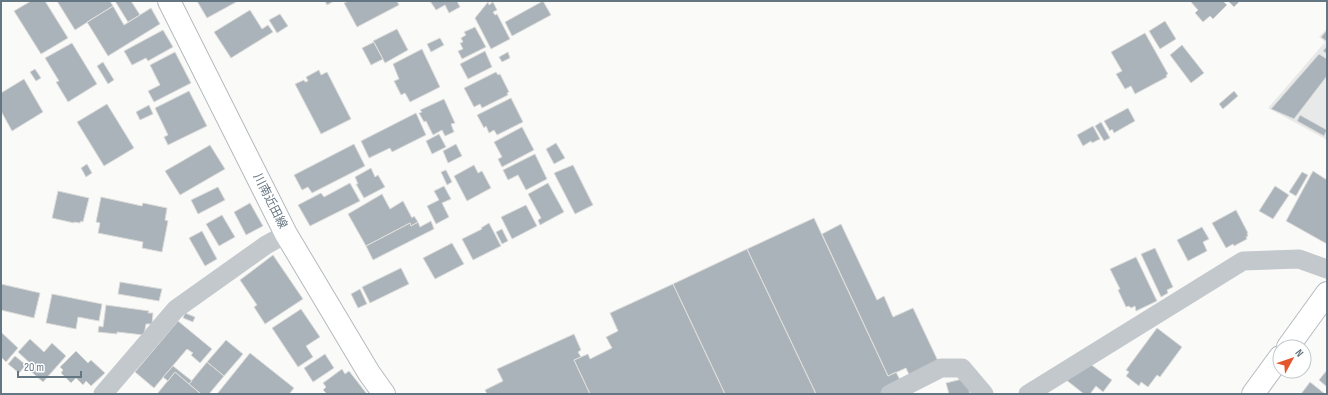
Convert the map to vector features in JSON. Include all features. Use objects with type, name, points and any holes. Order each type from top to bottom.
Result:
[{"type":"main road","name":"川南近田線","points":[[170,1],[286,234],[369,373],[384,394]]},
{"type":"main road","points":[[1294,339],[1327,293]]},
{"type":"main road","points":[[1253,394],[1272,368]]},
{"type":"street","points":[[103,394],[176,309],[266,245],[286,234]]},
{"type":"street","points":[[1028,394],[1243,261],[1299,259],[1327,269]]},
{"type":"street","points":[[890,394],[941,368],[962,368],[984,394]]},
{"type":"shaded area","points":[[1327,28],[1327,140],[1268,108],[1325,42],[1319,37]]},
{"type":"building","points":[[31,1],[45,1],[68,38],[41,54],[14,11]]},
{"type":"building","points":[[57,1],[110,1],[113,6],[75,30]]},
{"type":"building","points":[[115,1],[131,1],[140,15],[128,22]]},
{"type":"building","points":[[197,1],[238,1],[207,18]]},
{"type":"building","points":[[325,1],[334,1],[327,5]]},
{"type":"building","points":[[349,1],[397,1],[399,5],[357,27],[344,3]]},
{"type":"building","points":[[430,1],[457,1],[460,7],[449,13],[445,5],[436,10]]},
{"type":"building","points":[[543,1],[551,15],[512,36],[505,22]]},
{"type":"building","points":[[1190,1],[1223,1],[1227,5],[1213,19],[1210,16],[1203,22],[1195,13],[1198,10]]},
{"type":"building","points":[[1228,1],[1240,1],[1234,7]]},
{"type":"building","points":[[488,2],[489,5],[493,2],[497,10],[493,12],[495,15],[497,14],[510,39],[491,49],[475,18]]},
{"type":"building","points":[[113,6],[124,25],[151,8],[160,24],[108,56],[87,22]]},
{"type":"building","points":[[250,10],[262,29],[268,25],[273,32],[231,58],[214,32]]},
{"type":"building","points":[[280,14],[288,26],[277,33],[269,20]]},
{"type":"building","points":[[1165,21],[1176,39],[1160,49],[1149,31]]},
{"type":"building","points":[[475,27],[486,47],[462,59],[458,51],[463,49],[460,43],[463,42],[461,38],[466,35],[464,32]]},
{"type":"building","points":[[397,29],[408,50],[385,63],[373,41]]},
{"type":"building","points":[[163,30],[173,47],[148,61],[146,58],[132,65],[124,51]]},
{"type":"building","points":[[1327,30],[1327,40],[1326,41],[1321,37]]},
{"type":"building","points":[[1145,33],[1168,74],[1166,75],[1167,77],[1135,94],[1131,86],[1125,89],[1116,74],[1122,71],[1111,52]]},
{"type":"building","points":[[440,38],[444,45],[431,52],[427,44]]},
{"type":"building","points":[[374,42],[383,59],[371,65],[362,48]]},
{"type":"building","points":[[72,43],[97,84],[68,102],[56,82],[59,81],[45,58]]},
{"type":"building","points":[[1182,45],[1204,73],[1191,83],[1170,55]]},
{"type":"building","points":[[1327,46],[1327,54],[1323,51]]},
{"type":"building","points":[[422,49],[440,87],[410,102],[405,93],[401,95],[394,81],[399,79],[393,64]]},
{"type":"building","points":[[485,51],[492,67],[468,79],[460,64]]},
{"type":"building","points":[[175,52],[191,83],[154,102],[148,91],[160,85],[150,65]]},
{"type":"building","points":[[508,52],[510,58],[502,62],[499,57]]},
{"type":"building","points":[[1319,54],[1327,59],[1327,76],[1294,119],[1271,109]]},
{"type":"building","points":[[103,62],[114,80],[108,84],[97,66]]},
{"type":"building","points":[[35,69],[41,78],[36,81],[30,72]]},
{"type":"building","points":[[319,70],[321,75],[327,72],[351,119],[321,134],[295,84],[304,80],[305,82],[308,81],[306,77]]},
{"type":"building","points":[[496,72],[498,75],[500,74],[509,92],[507,93],[508,95],[482,108],[480,104],[474,107],[464,88]]},
{"type":"building","points":[[24,79],[43,112],[12,131],[1,111],[1,93]]},
{"type":"building","points":[[189,91],[207,126],[168,145],[164,137],[168,135],[155,108]]},
{"type":"building","points":[[1234,91],[1238,96],[1223,109],[1219,104]]},
{"type":"building","points":[[511,98],[523,122],[497,135],[494,130],[489,133],[486,126],[484,128],[477,115]]},
{"type":"building","points":[[444,99],[455,123],[451,124],[454,132],[445,136],[442,130],[433,135],[426,121],[424,122],[419,113],[422,112],[420,110]]},
{"type":"building","points":[[107,104],[134,148],[104,166],[77,122]]},
{"type":"building","points":[[149,105],[153,114],[140,120],[136,112]]},
{"type":"building","points":[[1128,108],[1135,121],[1114,133],[1112,129],[1110,131],[1104,121]]},
{"type":"building","points":[[416,113],[426,135],[392,152],[390,148],[369,158],[361,141]]},
{"type":"building","points":[[1300,115],[1327,130],[1324,136],[1297,121]]},
{"type":"building","points":[[1101,122],[1110,138],[1104,141],[1095,126]]},
{"type":"building","points":[[1093,126],[1100,139],[1092,143],[1091,141],[1083,146],[1077,135]]},
{"type":"building","points":[[522,127],[534,150],[502,167],[498,159],[502,157],[494,142]]},
{"type":"building","points":[[439,134],[446,147],[432,154],[426,141]]},
{"type":"building","points":[[556,143],[565,158],[554,164],[546,149]]},
{"type":"building","points":[[354,144],[365,166],[312,193],[308,187],[302,190],[294,175]]},
{"type":"building","points":[[456,144],[462,156],[448,163],[443,151]]},
{"type":"building","points":[[210,145],[225,169],[180,195],[165,171]]},
{"type":"building","points":[[535,154],[547,179],[526,190],[518,175],[508,180],[503,170]]},
{"type":"building","points":[[87,164],[92,173],[86,177],[81,168]]},
{"type":"building","points":[[474,165],[478,173],[482,171],[491,188],[467,201],[454,176]]},
{"type":"building","points":[[573,165],[593,205],[575,214],[554,173]]},
{"type":"building","points":[[371,168],[375,177],[378,175],[385,187],[364,198],[356,184],[358,184],[355,177]]},
{"type":"building","points":[[446,170],[452,182],[447,185],[441,172]]},
{"type":"building","points":[[1313,171],[1327,180],[1327,244],[1286,221]]},
{"type":"building","points":[[1302,172],[1308,175],[1296,196],[1289,192]]},
{"type":"building","points":[[350,183],[360,201],[310,226],[298,205],[321,193],[324,197]]},
{"type":"building","points":[[548,183],[564,212],[540,225],[538,220],[541,218],[528,194]]},
{"type":"building","points":[[444,186],[451,199],[442,203],[449,217],[436,224],[427,206],[439,200],[434,191]]},
{"type":"building","points":[[1275,186],[1289,195],[1273,219],[1259,211]]},
{"type":"building","points":[[218,187],[225,200],[198,214],[191,200]]},
{"type":"building","points":[[58,191],[89,198],[83,222],[81,221],[80,223],[74,223],[52,218]]},
{"type":"building","points":[[382,194],[390,209],[403,201],[412,218],[414,216],[418,222],[411,226],[410,223],[366,246],[348,214]]},
{"type":"building","points":[[101,197],[142,206],[143,203],[167,208],[165,220],[168,221],[162,252],[142,248],[143,242],[98,233],[100,223],[96,222]]},
{"type":"building","points":[[250,203],[263,226],[246,235],[234,212]]},
{"type":"building","points":[[526,205],[537,226],[512,239],[501,217]]},
{"type":"building","points":[[1236,210],[1248,233],[1248,236],[1246,237],[1247,239],[1234,246],[1233,244],[1226,248],[1212,223]]},
{"type":"building","points":[[222,215],[235,237],[219,246],[206,224]]},
{"type":"building","points":[[814,218],[888,376],[896,372],[902,384],[881,394],[816,394],[747,249]]},
{"type":"building","points":[[431,221],[434,229],[373,260],[366,246],[410,223],[411,226],[418,222],[420,227]]},
{"type":"building","points":[[489,223],[501,246],[473,260],[462,239],[482,229],[481,228]]},
{"type":"building","points":[[841,224],[877,300],[884,296],[893,317],[913,308],[938,361],[911,379],[906,368],[888,376],[822,234]]},
{"type":"building","points":[[1202,227],[1209,239],[1203,242],[1207,251],[1188,261],[1177,240]]},
{"type":"building","points":[[502,229],[508,241],[502,244],[496,232]]},
{"type":"building","points":[[202,231],[217,259],[205,266],[189,238]]},
{"type":"building","points":[[452,243],[464,264],[435,279],[423,258]]},
{"type":"building","points":[[1155,248],[1173,287],[1167,290],[1168,293],[1161,297],[1141,254]]},
{"type":"building","points":[[747,249],[816,394],[725,394],[673,284]]},
{"type":"building","points":[[273,255],[303,299],[265,324],[254,307],[257,305],[240,280]]},
{"type":"building","points":[[1136,257],[1157,301],[1136,311],[1135,306],[1131,308],[1129,306],[1126,307],[1118,290],[1120,289],[1110,269]]},
{"type":"building","points":[[401,268],[409,284],[370,303],[362,287]]},
{"type":"building","points":[[120,282],[162,289],[159,301],[118,294]]},
{"type":"building","points":[[1,284],[40,293],[34,318],[1,310]]},
{"type":"building","points":[[673,284],[725,394],[590,394],[574,360],[588,354],[590,359],[612,348],[606,337],[618,331],[610,313]]},
{"type":"building","points":[[360,289],[367,304],[358,308],[351,294]]},
{"type":"building","points":[[52,294],[102,304],[99,321],[78,317],[76,329],[46,323]]},
{"type":"building","points":[[106,305],[149,311],[148,313],[153,313],[152,324],[146,324],[144,335],[117,332],[117,334],[98,332],[99,326],[103,327]]},
{"type":"building","points":[[301,309],[320,337],[306,346],[313,357],[298,367],[272,328]]},
{"type":"building","points":[[185,313],[195,317],[193,322],[183,318]]},
{"type":"building","points":[[178,321],[212,349],[200,363],[191,355],[193,353],[187,349],[154,388],[135,372]]},
{"type":"building","points":[[1157,328],[1182,347],[1160,377],[1157,375],[1148,387],[1141,382],[1139,386],[1126,376],[1129,372],[1126,370]]},
{"type":"building","points":[[1,332],[18,348],[6,362],[1,357]]},
{"type":"building","points":[[574,334],[581,350],[578,352],[581,357],[574,360],[590,394],[487,394],[485,390],[503,381],[497,369]]},
{"type":"building","points":[[30,339],[44,352],[52,343],[66,356],[43,382],[28,369],[32,365],[18,352]]},
{"type":"building","points":[[226,340],[243,354],[224,376],[207,362]]},
{"type":"building","points":[[76,351],[88,363],[91,360],[105,373],[91,386],[86,381],[83,385],[76,378],[71,383],[61,373],[63,370],[60,367]]},
{"type":"building","points":[[250,353],[294,388],[290,393],[291,394],[217,394]]},
{"type":"building","points":[[325,354],[334,368],[313,382],[304,368]]},
{"type":"building","points":[[15,356],[26,365],[19,373],[8,364]]},
{"type":"building","points":[[1086,361],[1112,380],[1103,392],[1096,386],[1090,394],[1084,394],[1065,379]]},
{"type":"building","points":[[207,362],[224,376],[209,394],[201,394],[189,384]]},
{"type":"building","points":[[173,366],[192,381],[189,384],[175,372],[168,381],[163,377]]},
{"type":"building","points":[[342,369],[345,374],[349,371],[367,394],[327,394],[323,390],[326,387],[323,383]]},
{"type":"building","points":[[1327,370],[1327,387],[1319,380]]},
{"type":"building","points":[[175,372],[189,384],[201,394],[157,394]]},
{"type":"building","points":[[966,378],[970,394],[949,394],[946,383]]},
{"type":"building","points":[[1310,382],[1325,394],[1301,394]]}]
